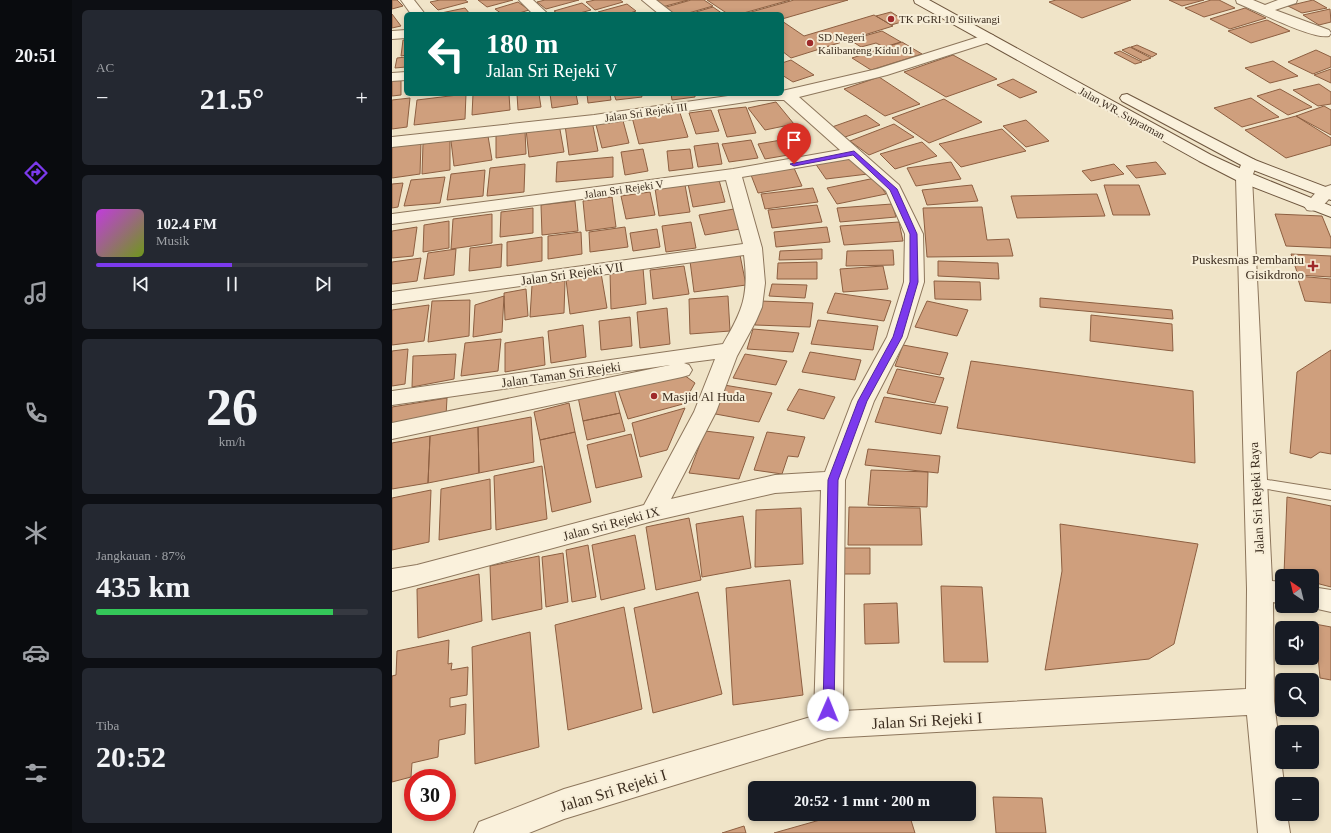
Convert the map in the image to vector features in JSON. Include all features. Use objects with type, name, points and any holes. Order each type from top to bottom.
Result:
[{"type":"street","points":[[407,0],[416,12]]},
{"type":"street","points":[[525,0],[539,12]]},
{"type":"street","points":[[648,0],[664,12]]},
{"type":"street","name":"Jalan WR. Supratman","points":[[920,0],[1204,158],[1329,192]]},
{"type":"street","name":"Jalan WR. Supratman","points":[[944,0],[1055,60],[1247,170],[1313,206],[1331,212]]},
{"type":"street","points":[[1242,0],[1285,19],[1327,34]]},
{"type":"street","points":[[1255,0],[1327,34]]},
{"type":"street","points":[[1270,7],[1291,0]]},
{"type":"street","points":[[392,35],[404,34]]},
{"type":"street","name":"Jalan Sri Rejeki III","points":[[784,95],[876,74],[988,38]]},
{"type":"street","points":[[1038,66],[1055,60]]},
{"type":"street","points":[[392,77],[404,76]]},
{"type":"street","points":[[788,95],[893,189],[914,234],[914,282],[897,337],[863,401],[833,480],[828,725]]},
{"type":"street","name":"Jalan Sri Rejeki III","points":[[392,142],[594,120],[751,96]]},
{"type":"street","name":"Jalan Sri Rejeki V","points":[[392,219],[733,174],[854,153]]},
{"type":"street","name":"Jalan Sri Rejeki Raya","points":[[1247,170],[1255,483],[1271,591],[1260,702],[1274,833]]},
{"type":"street","points":[[654,512],[674,468],[705,411],[727,356],[746,325],[754,299],[755,268],[753,248],[733,174]]},
{"type":"street","points":[[1313,206],[1329,192]]},
{"type":"street","name":"Jalan Sri Rejeki VII","points":[[392,298],[753,248]]},
{"type":"street","name":"Jalan Taman Sri Rejeki","points":[[392,398],[727,356]]},
{"type":"street","name":"Jalan Taman Sri Rejeki","points":[[392,431],[727,356]]},
{"type":"street","name":"Jalan Sri Rejeki IX","points":[[392,580],[417,575],[654,512],[774,484],[833,480]]},
{"type":"street","points":[[1319,599],[1331,601]]},
{"type":"street","name":"Jalan Sri Rejeki I","points":[[490,833],[564,804],[828,725],[1260,702]]},
{"type":"lane","points":[[1255,483],[1331,495]]},
{"type":"building","points":[[392,0],[397,0],[403,6],[392,9]]},
{"type":"building","points":[[440,0],[465,0],[468,2],[438,10],[430,2]]},
{"type":"building","points":[[478,0],[513,0],[487,7]]},
{"type":"building","points":[[545,0],[579,0],[546,9],[537,2]]},
{"type":"building","points":[[595,0],[620,0],[623,2],[595,10],[586,2]]},
{"type":"building","points":[[688,0],[662,7],[654,1]]},
{"type":"building","points":[[691,0],[704,0],[713,6],[692,12],[668,12],[663,8]]},
{"type":"building","points":[[707,0],[790,0],[747,12],[725,12]]},
{"type":"building","name":"SD Negeri Kalibanteng Kidul 01","points":[[794,0],[848,0],[784,18],[784,12],[751,12]]},
{"type":"building","points":[[1056,0],[1131,0],[1082,18],[1049,2]]},
{"type":"building","points":[[1169,0],[1204,0],[1182,6]]},
{"type":"building","points":[[1211,0],[1219,0],[1235,8],[1204,17],[1185,8]]},
{"type":"building","points":[[1313,0],[1327,8],[1302,13],[1288,6]]},
{"type":"building","points":[[518,2],[529,10],[522,12],[499,12],[495,9]]},
{"type":"building","points":[[582,3],[591,10],[584,12],[554,11]]},
{"type":"building","points":[[627,4],[636,11],[633,12],[598,12]]},
{"type":"building","points":[[713,7],[720,12],[696,12]]},
{"type":"building","points":[[465,8],[468,12],[446,12]]},
{"type":"building","points":[[1245,8],[1266,18],[1230,29],[1210,19]]},
{"type":"building","points":[[1330,9],[1331,22],[1319,25],[1303,15]]},
{"type":"building","name":"TK PGRI 10 Siliwangi","points":[[891,12],[905,21],[891,25],[876,16]]},
{"type":"building","points":[[392,14],[401,26],[392,28]]},
{"type":"building","name":"SD Negeri Kalibanteng Kidul 01","points":[[874,15],[893,26],[791,58],[784,53],[784,22],[804,36]]},
{"type":"building","points":[[1267,20],[1290,31],[1251,43],[1228,31]]},
{"type":"building","points":[[882,31],[901,42],[884,47],[876,43],[861,47],[850,40]]},
{"type":"building","points":[[403,40],[404,40],[404,55],[401,56]]},
{"type":"building","points":[[902,42],[922,54],[871,70],[852,58]]},
{"type":"building","points":[[1137,45],[1157,54],[1152,57],[1131,47]]},
{"type":"building","points":[[1130,47],[1151,58],[1143,61],[1122,50]]},
{"type":"building","points":[[1316,50],[1331,57],[1331,67],[1313,74],[1288,62]]},
{"type":"building","points":[[1120,51],[1142,62],[1135,64],[1114,53]]},
{"type":"building","points":[[953,55],[997,79],[946,97],[904,72]]},
{"type":"building","points":[[404,57],[404,67],[395,68],[397,58]]},
{"type":"building","points":[[791,60],[814,75],[793,82],[784,76],[784,62]]},
{"type":"building","points":[[1273,61],[1298,76],[1270,83],[1245,68]]},
{"type":"building","points":[[1331,69],[1331,83],[1314,75]]},
{"type":"building","points":[[879,77],[920,104],[885,116],[844,89]]},
{"type":"building","points":[[401,79],[401,95],[392,96],[392,80]]},
{"type":"building","points":[[1013,79],[1037,92],[1020,98],[997,85]]},
{"type":"building","points":[[1319,84],[1331,92],[1331,104],[1318,106],[1293,90]]},
{"type":"building","points":[[1280,89],[1312,107],[1288,115],[1257,96]]},
{"type":"building","points":[[450,96],[466,96],[465,119],[414,125],[417,100]]},
{"type":"building","points":[[473,96],[509,96],[510,110],[472,115]]},
{"type":"building","points":[[517,96],[539,96],[541,107],[518,110]]},
{"type":"building","points":[[550,96],[576,96],[578,104],[552,108]]},
{"type":"building","points":[[587,96],[610,96],[611,100],[588,103]]},
{"type":"building","points":[[615,96],[642,97],[616,100]]},
{"type":"building","points":[[671,96],[695,96],[695,97],[672,100]]},
{"type":"building","points":[[410,98],[407,127],[392,129],[392,100]]},
{"type":"building","points":[[1251,98],[1279,117],[1242,127],[1214,108]]},
{"type":"building","points":[[944,99],[982,122],[929,143],[892,118]]},
{"type":"building","points":[[776,102],[794,124],[765,130],[748,108]]},
{"type":"building","points":[[1324,106],[1331,110],[1331,135],[1296,116]]},
{"type":"building","points":[[746,107],[756,133],[727,137],[718,110]]},
{"type":"building","points":[[679,110],[688,137],[639,144],[632,117]]},
{"type":"building","points":[[711,110],[719,131],[696,134],[689,113]]},
{"type":"building","points":[[866,115],[880,125],[845,137],[832,127]]},
{"type":"building","points":[[1296,116],[1331,138],[1331,145],[1286,158],[1245,130]]},
{"type":"building","points":[[622,117],[629,143],[602,148],[595,121]]},
{"type":"building","points":[[1026,120],[1049,141],[1026,147],[1003,126]]},
{"type":"building","points":[[592,121],[598,151],[569,155],[565,125]]},
{"type":"building","points":[[559,124],[564,152],[529,157],[526,129]]},
{"type":"building","points":[[894,124],[914,137],[869,155],[850,141]]},
{"type":"building","points":[[1002,129],[1026,151],[961,167],[939,144]]},
{"type":"building","points":[[525,130],[526,154],[496,158],[496,133]]},
{"type":"building","points":[[488,136],[492,160],[454,166],[451,141]]},
{"type":"building","points":[[787,139],[794,154],[765,159],[758,144]]},
{"type":"building","points":[[450,140],[450,170],[422,174],[423,144]]},
{"type":"building","points":[[751,140],[758,158],[729,162],[722,144]]},
{"type":"building","points":[[421,142],[420,174],[392,178],[392,147]]},
{"type":"building","points":[[922,142],[937,156],[895,169],[880,154]]},
{"type":"building","points":[[718,143],[722,164],[698,167],[694,146]]},
{"type":"building","points":[[643,149],[648,171],[625,175],[621,152]]},
{"type":"building","points":[[690,149],[693,168],[669,171],[667,151]]},
{"type":"building","points":[[613,157],[613,177],[556,182],[557,162]]},
{"type":"building","points":[[849,159],[868,174],[826,179],[815,163]]},
{"type":"building","points":[[951,162],[961,179],[916,186],[907,168]]},
{"type":"building","points":[[1156,162],[1166,174],[1136,178],[1126,166]]},
{"type":"building","points":[[525,164],[524,192],[487,196],[490,168]]},
{"type":"building","points":[[1114,164],[1124,174],[1091,181],[1082,171]]},
{"type":"building","points":[[794,168],[802,186],[758,193],[751,175]]},
{"type":"building","points":[[485,170],[483,196],[447,200],[451,174]]},
{"type":"building","points":[[445,177],[440,203],[404,206],[411,180]]},
{"type":"building","points":[[875,178],[886,194],[837,204],[827,188]]},
{"type":"building","points":[[719,180],[725,202],[693,207],[688,184]]},
{"type":"building","points":[[403,183],[398,207],[392,208],[392,184]]},
{"type":"building","points":[[685,185],[690,212],[659,216],[655,188]]},
{"type":"building","points":[[972,185],[978,201],[927,205],[922,190]]},
{"type":"building","points":[[1104,185],[1139,185],[1150,215],[1113,215]]},
{"type":"building","points":[[813,188],[818,202],[765,209],[761,194]]},
{"type":"building","points":[[650,192],[655,215],[626,219],[621,196]]},
{"type":"building","points":[[1097,194],[1105,216],[1017,218],[1011,196]]},
{"type":"building","points":[[612,197],[616,227],[586,231],[583,201]]},
{"type":"building","points":[[575,201],[578,231],[542,235],[541,205]]},
{"type":"building","points":[[892,204],[896,217],[840,222],[837,208]]},
{"type":"building","points":[[817,205],[822,222],[772,228],[768,210]]},
{"type":"building","points":[[982,207],[987,240],[1009,239],[1013,256],[927,257],[923,208]]},
{"type":"building","points":[[533,208],[533,233],[500,237],[501,212]]},
{"type":"building","points":[[734,209],[740,229],[705,235],[699,215]]},
{"type":"building","points":[[492,214],[492,243],[451,249],[453,219]]},
{"type":"building","points":[[1275,214],[1322,216],[1331,238],[1331,248],[1286,246]]},
{"type":"building","points":[[449,221],[449,248],[423,252],[424,225]]},
{"type":"building","points":[[691,222],[696,248],[666,252],[662,226]]},
{"type":"building","points":[[899,222],[903,241],[844,245],[840,226]]},
{"type":"building","points":[[417,227],[413,256],[392,258],[392,231]]},
{"type":"building","points":[[625,227],[628,247],[590,252],[589,232]]},
{"type":"building","points":[[827,227],[830,242],[776,247],[774,232]]},
{"type":"building","points":[[657,229],[660,247],[633,251],[630,233]]},
{"type":"building","points":[[581,232],[582,254],[548,259],[548,236]]},
{"type":"building","points":[[542,237],[542,261],[507,266],[507,242]]},
{"type":"building","points":[[502,244],[501,267],[469,271],[470,248]]},
{"type":"building","points":[[456,249],[454,275],[424,279],[428,253]]},
{"type":"building","points":[[822,249],[822,259],[779,260],[780,251]]},
{"type":"building","points":[[893,250],[894,265],[846,266],[847,251]]},
{"type":"building","name":"Puskesmas Pembantu Gisikdrono","points":[[1291,254],[1331,256],[1331,277],[1298,275]]},
{"type":"building","points":[[740,255],[746,285],[694,292],[690,261]]},
{"type":"building","points":[[421,258],[417,281],[392,284],[392,262]]},
{"type":"building","points":[[938,261],[998,263],[999,279],[938,276]]},
{"type":"building","points":[[817,262],[817,279],[777,279],[778,263]]},
{"type":"building","points":[[684,266],[689,294],[653,299],[650,270]]},
{"type":"building","points":[[883,266],[888,289],[843,292],[840,269]]},
{"type":"building","points":[[643,268],[646,304],[611,309],[610,272]]},
{"type":"building","points":[[601,273],[607,308],[570,314],[566,279]]},
{"type":"building","points":[[1297,276],[1331,279],[1331,303],[1305,301]]},
{"type":"building","points":[[565,281],[564,313],[530,317],[532,285]]},
{"type":"building","points":[[934,281],[980,282],[981,300],[935,299]]},
{"type":"building","points":[[772,284],[807,285],[805,298],[769,296]]},
{"type":"building","points":[[526,289],[528,316],[505,320],[504,293]]},
{"type":"building","points":[[835,293],[891,301],[884,321],[827,313]]},
{"type":"building","points":[[504,296],[502,332],[473,337],[475,305]]},
{"type":"building","points":[[728,296],[730,331],[690,334],[689,299]]},
{"type":"building","points":[[1040,298],[1172,310],[1173,319],[1040,307]]},
{"type":"building","points":[[470,300],[469,336],[428,342],[432,301]]},
{"type":"building","points":[[760,301],[813,303],[810,327],[755,325]]},
{"type":"building","points":[[927,301],[968,310],[957,336],[915,327]]},
{"type":"building","points":[[429,305],[424,341],[392,345],[392,310]]},
{"type":"building","points":[[667,308],[670,344],[640,348],[637,312]]},
{"type":"building","points":[[1091,315],[1172,324],[1173,351],[1090,341]]},
{"type":"building","points":[[630,317],[632,346],[601,350],[599,321]]},
{"type":"building","points":[[818,320],[878,326],[873,350],[811,344]]},
{"type":"building","points":[[583,325],[586,357],[551,363],[548,331]]},
{"type":"building","points":[[753,329],[799,333],[793,352],[747,349]]},
{"type":"building","points":[[543,337],[545,365],[505,372],[505,343]]},
{"type":"building","points":[[501,339],[498,371],[461,376],[465,343]]},
{"type":"building","points":[[903,345],[948,353],[940,375],[895,366]]},
{"type":"building","points":[[408,349],[405,384],[392,386],[392,351]]},
{"type":"building","points":[[1331,350],[1331,454],[1320,452],[1311,458],[1290,453],[1297,372]]},
{"type":"building","points":[[810,352],[861,360],[855,380],[802,372]]},
{"type":"building","points":[[456,354],[454,379],[412,387],[413,356]]},
{"type":"building","points":[[745,354],[787,361],[776,385],[733,378]]},
{"type":"building","points":[[971,361],[1193,391],[1195,463],[957,428]]},
{"type":"building","points":[[897,369],[944,378],[935,403],[887,393]]},
{"type":"building","name":"Masjid Al Huda","points":[[684,375],[695,383],[683,404],[628,419],[617,387]]},
{"type":"building","points":[[724,385],[772,393],[759,422],[710,413]]},
{"type":"building","points":[[614,389],[620,413],[583,421],[578,397]]},
{"type":"building","points":[[799,389],[835,397],[824,419],[787,410]]},
{"type":"building","points":[[884,397],[948,407],[941,434],[875,422]]},
{"type":"building","points":[[447,398],[446,416],[392,424],[392,407]]},
{"type":"building","points":[[569,403],[575,432],[540,440],[534,412]]},
{"type":"building","points":[[685,408],[667,450],[640,457],[632,423]]},
{"type":"building","points":[[620,413],[625,431],[587,440],[583,421]]},
{"type":"building","points":[[531,417],[534,462],[479,473],[478,427]]},
{"type":"building","points":[[478,427],[479,473],[428,483],[430,436]]},
{"type":"building","points":[[705,431],[754,437],[739,479],[689,473]]},
{"type":"building","points":[[575,432],[591,502],[552,512],[540,440]]},
{"type":"building","points":[[767,432],[805,437],[798,457],[788,456],[782,474],[754,470]]},
{"type":"building","points":[[631,434],[642,477],[596,488],[587,445]]},
{"type":"building","points":[[430,436],[428,483],[392,489],[392,443]]},
{"type":"building","points":[[868,449],[940,456],[938,473],[865,465]]},
{"type":"building","points":[[542,466],[547,519],[496,530],[494,476]]},
{"type":"building","points":[[871,470],[928,472],[927,507],[868,505]]},
{"type":"building","points":[[490,479],[491,529],[439,540],[441,489]]},
{"type":"building","points":[[431,490],[429,542],[392,550],[392,498]]},
{"type":"building","points":[[1287,497],[1331,506],[1331,587],[1319,584],[1319,569],[1284,569]]},
{"type":"building","points":[[849,507],[920,508],[922,545],[848,545]]},
{"type":"building","points":[[801,508],[803,564],[755,567],[756,510]]},
{"type":"building","points":[[743,516],[751,568],[702,577],[696,524]]},
{"type":"building","points":[[689,518],[701,580],[656,590],[646,527]]},
{"type":"building","points":[[1060,524],[1198,544],[1174,644],[1149,659],[1045,670],[1062,571]]},
{"type":"building","points":[[635,535],[645,589],[601,600],[592,545]]},
{"type":"building","points":[[588,545],[596,597],[572,602],[566,550]]},
{"type":"building","points":[[835,548],[870,548],[870,574],[834,574]]},
{"type":"building","points":[[563,553],[568,602],[546,607],[542,557]]},
{"type":"building","points":[[539,556],[542,609],[492,620],[490,566]]},
{"type":"building","points":[[479,574],[482,621],[418,638],[417,589]]},
{"type":"building","points":[[790,580],[803,695],[733,705],[726,588]]},
{"type":"building","points":[[941,586],[982,587],[988,662],[944,662]]},
{"type":"building","points":[[698,592],[722,694],[653,713],[634,608]]},
{"type":"building","points":[[897,603],[899,643],[865,644],[864,604]]},
{"type":"building","points":[[624,607],[642,709],[568,730],[555,625]]},
{"type":"building","points":[[1319,625],[1331,627],[1331,680],[1320,678]]},
{"type":"building","points":[[530,632],[539,747],[475,764],[472,647]]},
{"type":"building","points":[[449,640],[448,664],[452,663],[451,670],[468,667],[467,695],[450,698],[450,707],[466,704],[465,734],[439,740],[438,757],[412,763],[412,769],[404,769],[404,779],[392,782],[392,676],[396,675],[397,651]]},
{"type":"building","points":[[993,797],[1042,798],[1046,833],[996,833]]},
{"type":"building","points":[[816,821],[911,821],[915,833],[774,833]]},
{"type":"building","points":[[744,826],[746,833],[722,833]]},
{"type":"place","name":"TK PGRI 10 Siliwangi","points":[[891,19]]},
{"type":"place","name":"SD Negeri Kalibanteng Kidul 01","points":[[810,43]]},
{"type":"place","name":"Puskesmas Pembantu Gisikdrono","points":[[1313,266]]},
{"type":"place","name":"Masjid Al Huda","points":[[654,396]]},
{"type":"route","points":[[794,164],[854,153],[893,189],[914,234],[914,282],[897,337],[863,401],[833,480],[828,710]]}]
